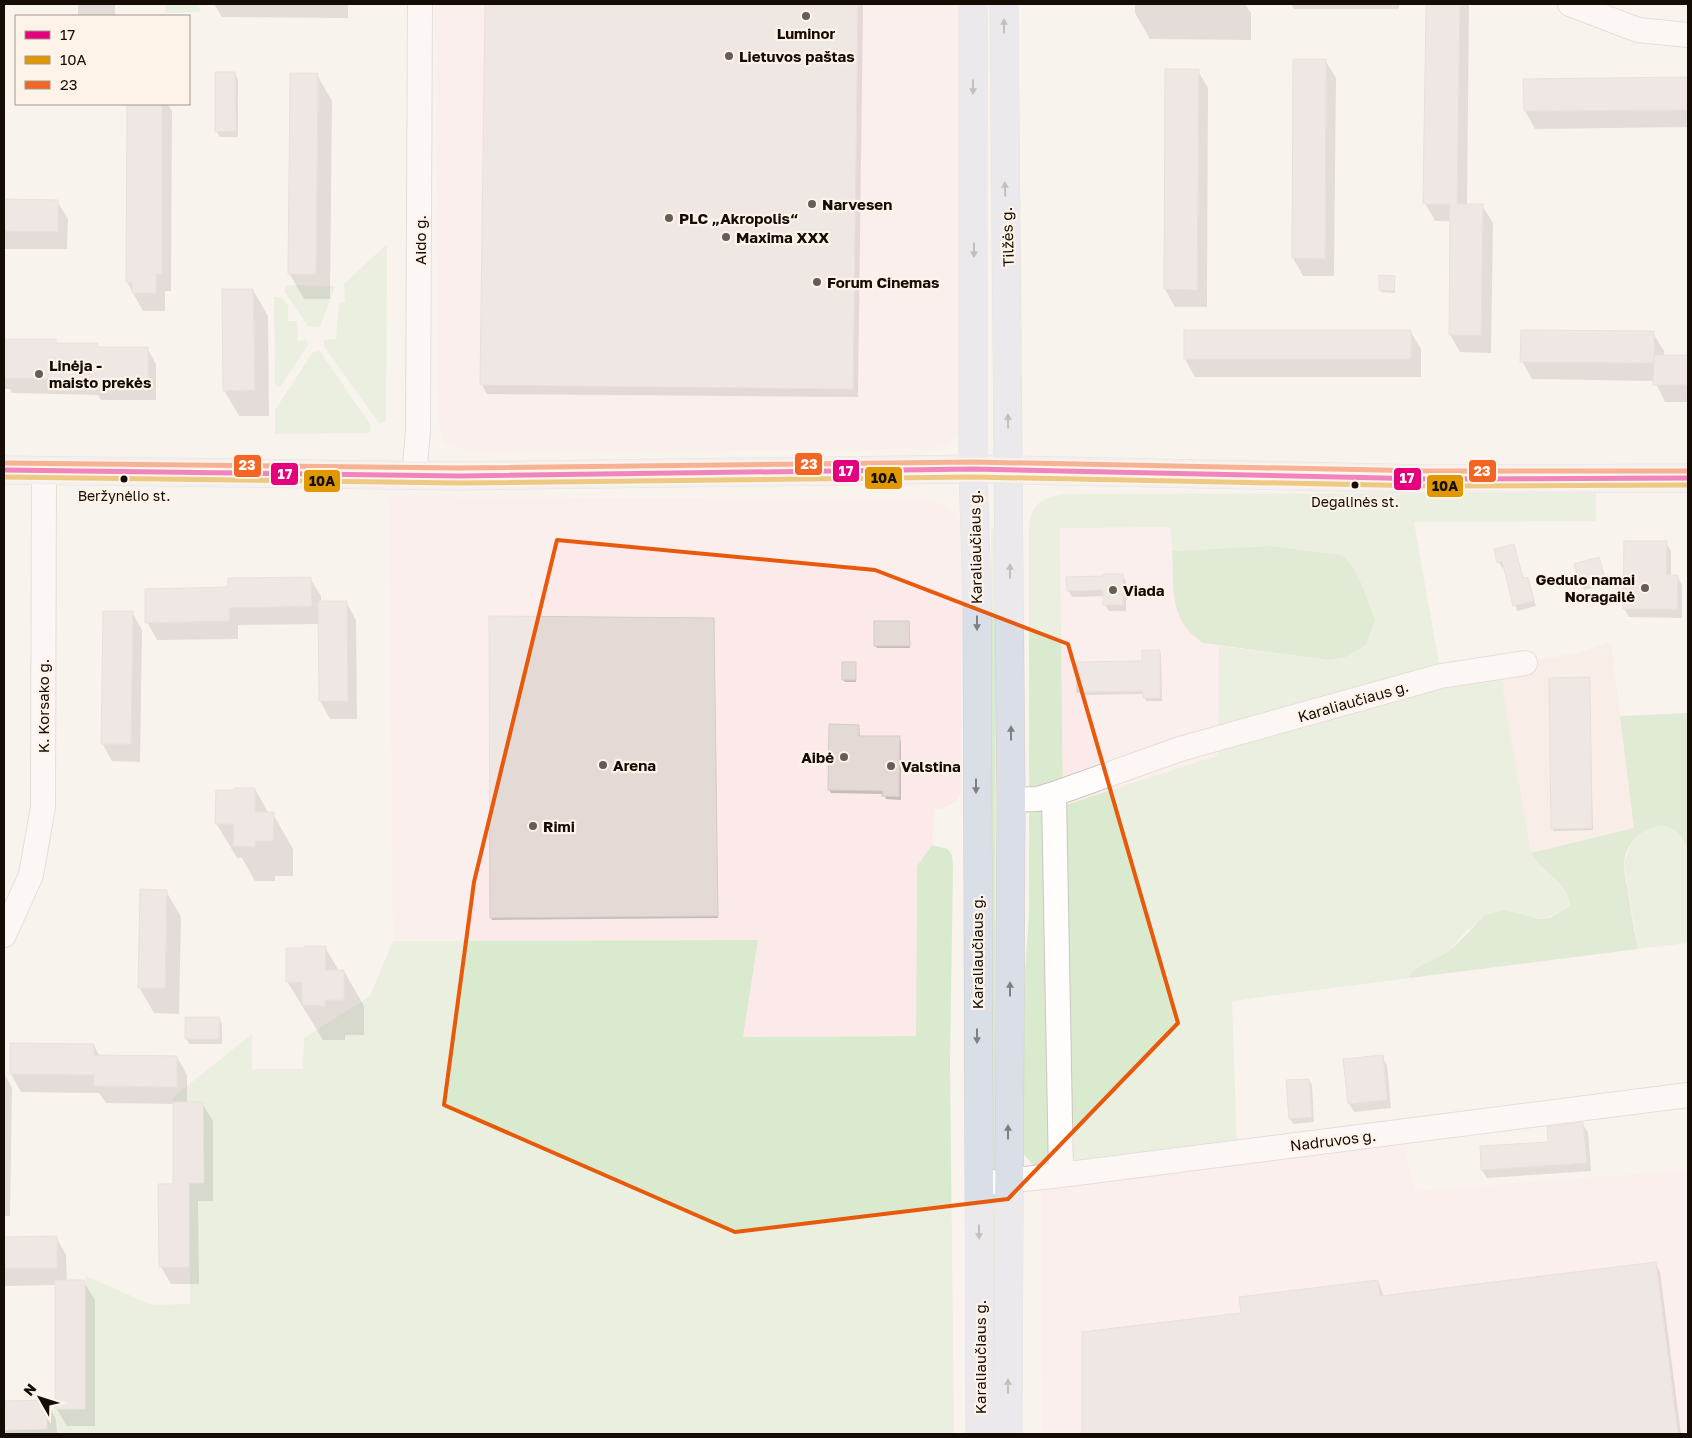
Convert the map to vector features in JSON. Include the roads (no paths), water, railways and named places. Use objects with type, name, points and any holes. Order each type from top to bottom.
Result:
[{"type":"highway","points":[[972,4],[973,469]]},
{"type":"highway","name":"Tilžės g.","points":[[1004,4],[1009,470]]},
{"type":"highway","name":"Karaliaučiaus g.","points":[[973,469],[977,598],[980,1434]]},
{"type":"highway","name":"Karaliaučiaus g.","points":[[1008,1434],[1011,800],[1009,470]]},
{"type":"main road","points":[[4,470],[315,472],[414,476],[686,475],[973,469],[1429,480],[1688,478]]},
{"type":"street","name":"Aido g.","points":[[414,476],[418,431],[420,4]]},
{"type":"street","points":[[1570,4],[1638,30],[1688,35]]},
{"type":"street","name":"K. Korsako g.","points":[[4,935],[31,875],[43,807],[44,471]]},
{"type":"street","name":"Karaliaučiaus g.","points":[[1011,800],[1038,799],[1180,749],[1442,676],[1525,663]]},
{"type":"street","points":[[1054,794],[1061,1175]]},
{"type":"street","name":"Nadruvos g.","points":[[978,1184],[1688,1095]]},
{"type":"place","name":"Luminor","points":[[806,16]]},
{"type":"place","name":"Lietuvos paštas","points":[[729,56]]},
{"type":"place","name":"Narvesen","points":[[812,204]]},
{"type":"place","name":"PLC „Akropolis“","points":[[669,218]]},
{"type":"place","name":"Maxima XXX","points":[[726,237]]},
{"type":"place","name":"Forum Cinemas","points":[[817,282]]},
{"type":"place","name":"Linėja - maisto prekės","points":[[39,374]]},
{"type":"place","name":"Beržynėlio st.","points":[[124,479]]},
{"type":"place","name":"Degalinės st.","points":[[1355,485]]},
{"type":"place","name":"Gedulo namai Noragailė","points":[[1645,588]]},
{"type":"place","name":"Viada","points":[[1113,590]]},
{"type":"place","name":"Aibė","points":[[844,757]]},
{"type":"place","name":"Arena","points":[[603,765]]},
{"type":"place","name":"Valstina","points":[[891,766]]},
{"type":"place","name":"Rimi","points":[[533,826]]}]
